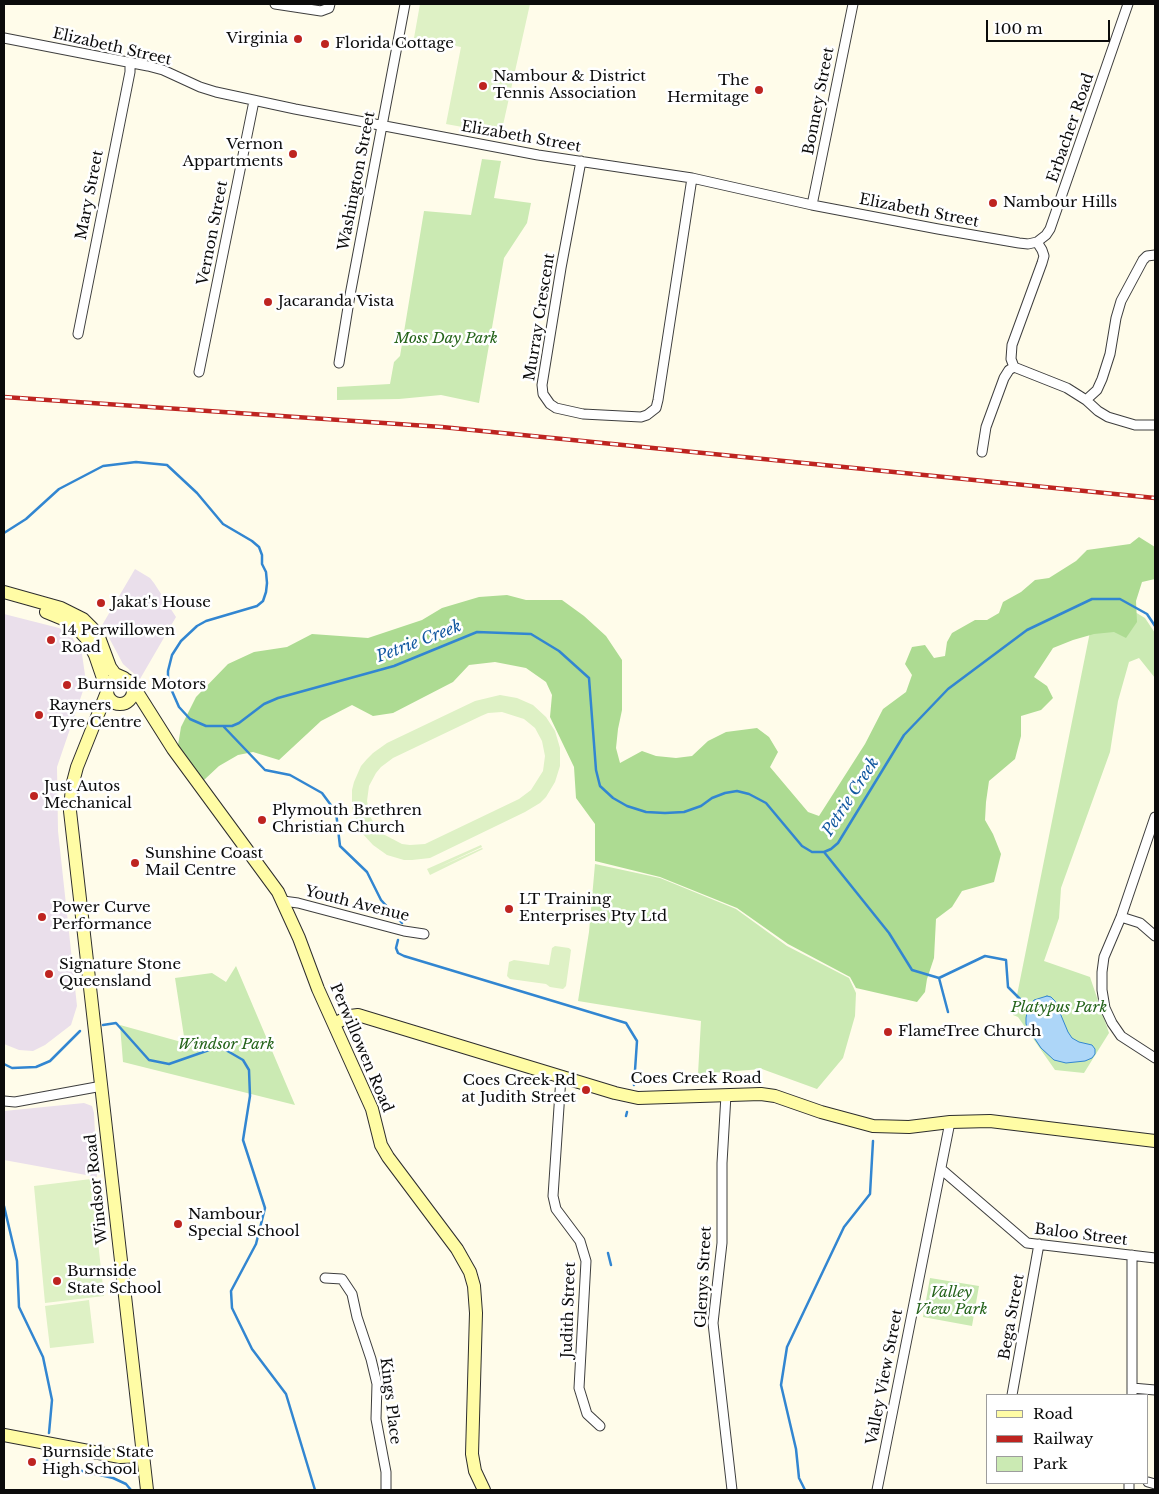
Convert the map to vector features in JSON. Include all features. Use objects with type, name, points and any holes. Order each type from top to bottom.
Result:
[{"type":"street","points":[[275,4],[316,11],[325,11],[330,4]]},
{"type":"street","name":"Washington Street","points":[[339,363],[404,4]]},
{"type":"street","name":"Bonney Street","points":[[812,205],[853,4]]},
{"type":"street","name":"Erbacher Road","points":[[1037,242],[1050,229],[1128,4]]},
{"type":"street","name":"Elizabeth Street","points":[[4,38],[163,70],[200,87],[254,101],[538,155],[692,178],[812,205],[1010,242],[1028,244],[1037,242]]},
{"type":"street","name":"Mary Street","points":[[78,334],[130,72],[130,62]]},
{"type":"street","name":"Vernon Street","points":[[199,372],[254,101]]},
{"type":"street","name":"Murray Crescent","points":[[581,161],[561,268],[542,394],[556,408],[583,414],[640,417],[647,415],[656,408],[692,178]]},
{"type":"street","points":[[1037,242],[1044,256],[1012,345],[1011,359],[1014,367],[1067,388],[1108,417],[1135,425],[1155,425]]},
{"type":"street","points":[[1086,400],[1096,390],[1102,379],[1110,354],[1116,318],[1121,302],[1143,260],[1148,256],[1155,255]]},
{"type":"street","points":[[982,452],[986,428],[1004,378],[1009,370],[1014,367]]},
{"type":"street","name":"Perwillowen Road","points":[[4,592],[61,608],[83,619],[92,628],[100,640],[110,667],[115,674],[128,681],[173,749],[269,878],[283,901],[372,1109],[381,1145],[457,1249],[473,1280],[476,1328],[472,1454],[475,1471],[484,1490]]},
{"type":"street","points":[[4,601],[58,616],[77,628],[92,649],[107,691]]},
{"type":"street","points":[[116,678],[128,681],[134,690],[128,702],[106,715],[87,738],[104,703],[111,681],[116,678]]},
{"type":"street","name":"Perwillowen Road","points":[[107,691],[111,701],[115,704],[123,704],[143,714],[173,749]]},
{"type":"street","name":"Windsor Road","points":[[87,738],[74,776],[70,811],[147,1490]]},
{"type":"street","points":[[1155,817],[1121,917],[1103,963],[1102,990],[1105,1008],[1112,1023],[1122,1036],[1155,1058]]},
{"type":"street","name":"Youth Avenue","points":[[283,901],[404,931],[424,934]]},
{"type":"street","points":[[1121,917],[1140,923],[1155,936]]},
{"type":"street","name":"Coes Creek Road","points":[[334,1024],[350,1016],[358,1015],[561,1077],[638,1098],[754,1094],[775,1096],[821,1112],[873,1126],[909,1127],[950,1122],[1000,1122],[1155,1141]]},
{"type":"street","name":"Judith Street","points":[[561,1077],[553,1196],[556,1208],[580,1241],[586,1261],[579,1388],[587,1414],[600,1426]]},
{"type":"street","points":[[4,1101],[15,1102],[102,1086]]},
{"type":"street","name":"Glenys Street","points":[[726,1095],[722,1162],[722,1243],[713,1323],[732,1490]]},
{"type":"street","name":"Valley View Street","points":[[877,1490],[950,1122]]},
{"type":"street","name":"Baloo Street","points":[[940,1169],[1027,1243],[1155,1258]]},
{"type":"street","name":"Bega Street","points":[[1012,1394],[1039,1244]]},
{"type":"street","points":[[1132,1255],[1132,1392],[1155,1390]]},
{"type":"street","name":"Kings Place","points":[[325,1278],[342,1279],[352,1294],[357,1317],[372,1359],[376,1384],[376,1419],[386,1472],[386,1490]]},
{"type":"street","points":[[4,1435],[120,1457],[144,1456]]},
{"type":"shaded area","points":[[135,569],[150,578],[176,617],[140,679],[123,664],[107,634],[101,627]]},
{"type":"shaded area","points":[[4,614],[59,628],[71,635],[82,654],[86,682],[57,767],[58,831],[77,1006],[71,1025],[45,1045],[33,1051],[19,1050],[4,1044]]},
{"type":"shaded area","points":[[84,1103],[92,1106],[94,1113],[97,1177],[4,1160],[4,1111]]},
{"type":"green space","name":"Nambour & District Tennis Association","points":[[420,4],[530,4],[501,134],[446,124],[461,47],[414,38]]},
{"type":"green space","name":"Moss Day Park","points":[[482,159],[501,161],[494,198],[531,203],[527,223],[504,258],[479,403],[441,395],[399,399],[337,400],[337,387],[390,384],[394,362],[400,356],[424,211],[471,215]]},
{"type":"green space","points":[[1139,537],[1155,547],[1155,579],[1142,582],[1136,601],[1137,622],[1126,638],[1114,632],[1094,634],[1053,648],[1034,677],[1047,686],[1053,698],[1041,710],[1021,716],[1021,736],[1015,759],[989,781],[985,820],[1001,854],[994,882],[962,891],[952,907],[936,919],[934,958],[925,992],[917,1002],[856,988],[850,977],[788,944],[737,908],[660,877],[595,861],[595,824],[576,798],[574,767],[550,717],[552,695],[546,682],[526,668],[495,662],[469,665],[453,682],[393,713],[373,716],[352,705],[321,721],[279,760],[253,752],[238,755],[219,766],[204,780],[178,745],[181,727],[196,697],[228,664],[254,652],[287,647],[312,634],[368,638],[422,620],[442,608],[479,597],[507,595],[526,600],[562,600],[584,616],[606,636],[622,660],[622,710],[616,748],[620,763],[642,751],[656,756],[676,758],[692,756],[708,741],[726,732],[757,728],[769,737],[778,752],[770,767],[808,812],[819,816],[865,744],[883,709],[906,692],[912,675],[905,664],[912,647],[925,645],[934,658],[945,656],[947,642],[952,633],[975,620],[987,620],[999,613],[1003,602],[1021,592],[1035,580],[1049,578],[1076,561],[1087,550],[1130,544]]},
{"type":"green space","name":"Platypus Park","points":[[1120,603],[1145,618],[1155,633],[1155,678],[1139,658],[1129,662],[1118,701],[1110,752],[1061,888],[1059,918],[1044,961],[1090,977],[1109,1033],[1084,1073],[1055,1070],[1018,1017],[1013,1015],[1095,607]]},
{"type":"green space","points":[[500,695],[517,698],[533,705],[546,717],[555,731],[560,748],[560,766],[555,782],[540,803],[430,858],[404,860],[387,855],[373,845],[361,832],[352,808],[352,790],[361,766],[373,753],[387,743],[475,701]],"holes":[[[502,712],[524,719],[535,728],[542,741],[545,756],[543,771],[531,790],[519,799],[425,844],[402,844],[377,829],[370,816],[367,801],[369,786],[381,767],[393,758],[488,713]]]},
{"type":"green space","points":[[481,845],[482,847],[437,868],[483,849],[430,875],[427,869]]},
{"type":"green space","points":[[595,864],[660,878],[736,909],[787,946],[849,978],[856,993],[855,1016],[843,1058],[817,1089],[762,1069],[698,1074],[701,1021],[578,1001],[589,932]]},
{"type":"green space","points":[[555,946],[571,950],[566,986],[563,989],[550,987],[546,984],[510,979],[507,976],[509,962],[514,960],[549,965],[552,948]]},
{"type":"green space","name":"Windsor Park","points":[[236,966],[295,1105],[123,1062],[120,1025],[185,1043],[175,978],[212,973],[226,982]]},
{"type":"green space","points":[[91,1179],[104,1296],[45,1303],[34,1186]]},
{"type":"green space","name":"Valley View Park","points":[[930,1278],[979,1286],[972,1326],[923,1317]]},
{"type":"green space","points":[[89,1300],[94,1343],[50,1348],[45,1306]]},
{"type":"water","points":[[1047,996],[1055,1001],[1072,1038],[1092,1045],[1095,1049],[1095,1054],[1092,1058],[1085,1061],[1066,1063],[1054,1060],[1041,1048],[1026,1024],[1026,1018],[1028,1007],[1034,1000]]},
{"type":"waterway","name":"Petrie Creek","points":[[4,533],[26,519],[59,489],[103,466],[136,462],[167,465],[197,493],[223,524],[259,547],[267,583],[263,601],[257,606],[206,621],[197,626],[181,641],[172,655],[168,671],[168,682],[179,707],[190,719],[206,726],[232,726],[264,704],[278,698],[394,666],[477,632],[531,634],[559,651],[589,678],[596,770],[600,786],[613,798],[627,806],[646,812],[665,813],[684,812],[701,806],[712,798],[725,793],[737,791],[749,794],[766,803],[802,846],[812,852],[824,852],[838,843],[904,735],[948,689],[1027,630],[1092,599],[1120,599],[1147,614],[1155,626]]},
{"type":"waterway","points":[[224,727],[265,770],[290,775],[322,793],[336,812],[340,846],[367,872],[381,900],[402,923]]},
{"type":"waterway","points":[[824,852],[889,933],[912,970],[939,978],[985,956],[1006,960],[1008,987],[1028,1007]]},
{"type":"waterway","points":[[398,940],[396,948],[398,953],[404,956],[626,1023],[637,1041],[634,1085]]},
{"type":"waterway","points":[[939,978],[948,1012]]},
{"type":"waterway","points":[[103,1025],[116,1023],[149,1060],[169,1064],[212,1049],[224,1049],[243,1060],[249,1070],[250,1096],[243,1140],[265,1208],[256,1244],[231,1291],[232,1308],[252,1349],[286,1394],[315,1490]]},
{"type":"waterway","points":[[4,1064],[12,1068],[36,1067],[50,1061],[80,1031]]},
{"type":"waterway","points":[[626,1116],[627,1112]]},
{"type":"waterway","points":[[805,1490],[799,1478],[796,1449],[781,1385],[787,1347],[844,1227],[870,1194],[873,1141]]},
{"type":"waterway","points":[[4,1206],[17,1261],[19,1307],[43,1357],[52,1400],[49,1433]]},
{"type":"waterway","points":[[608,1253],[611,1265]]},
{"type":"waterway","points":[[47,1456],[47,1463],[113,1478],[126,1484],[131,1490]]},
{"type":"railway","points":[[4,397],[442,427],[1155,498]]},
{"type":"place","name":"Virginia","points":[[298,39]]},
{"type":"place","name":"Florida Cottage","points":[[325,44]]},
{"type":"place","name":"Nambour & District Tennis Association","points":[[483,86]]},
{"type":"place","name":"The Hermitage","points":[[759,90]]},
{"type":"place","name":"Vernon Appartments","points":[[293,154]]},
{"type":"place","name":"Nambour Hills","points":[[993,203]]},
{"type":"place","name":"Jacaranda Vista","points":[[268,302]]},
{"type":"place","name":"Jakat's House","points":[[101,603]]},
{"type":"place","name":"14 Perwillowen Road","points":[[51,640]]},
{"type":"place","name":"Burnside Motors","points":[[67,685]]},
{"type":"place","name":"Rayners Tyre Centre","points":[[39,715]]},
{"type":"place","name":"Just Autos Mechanical","points":[[34,796]]},
{"type":"place","name":"Plymouth Brethren Christian Church","points":[[262,820]]},
{"type":"place","name":"Sunshine Coast Mail Centre","points":[[135,863]]},
{"type":"place","name":"LT Training Enterprises Pty Ltd","points":[[509,909]]},
{"type":"place","name":"Power Curve Performance","points":[[42,917]]},
{"type":"place","name":"Signature Stone Queensland","points":[[49,974]]},
{"type":"place","name":"FlameTree Church","points":[[888,1032]]},
{"type":"place","name":"Coes Creek Rd at Judith Street","points":[[586,1090]]},
{"type":"place","name":"Nambour Special School","points":[[178,1224]]},
{"type":"place","name":"Burnside State School","points":[[57,1281]]},
{"type":"place","name":"Burnside State High School","points":[[32,1462]]}]
